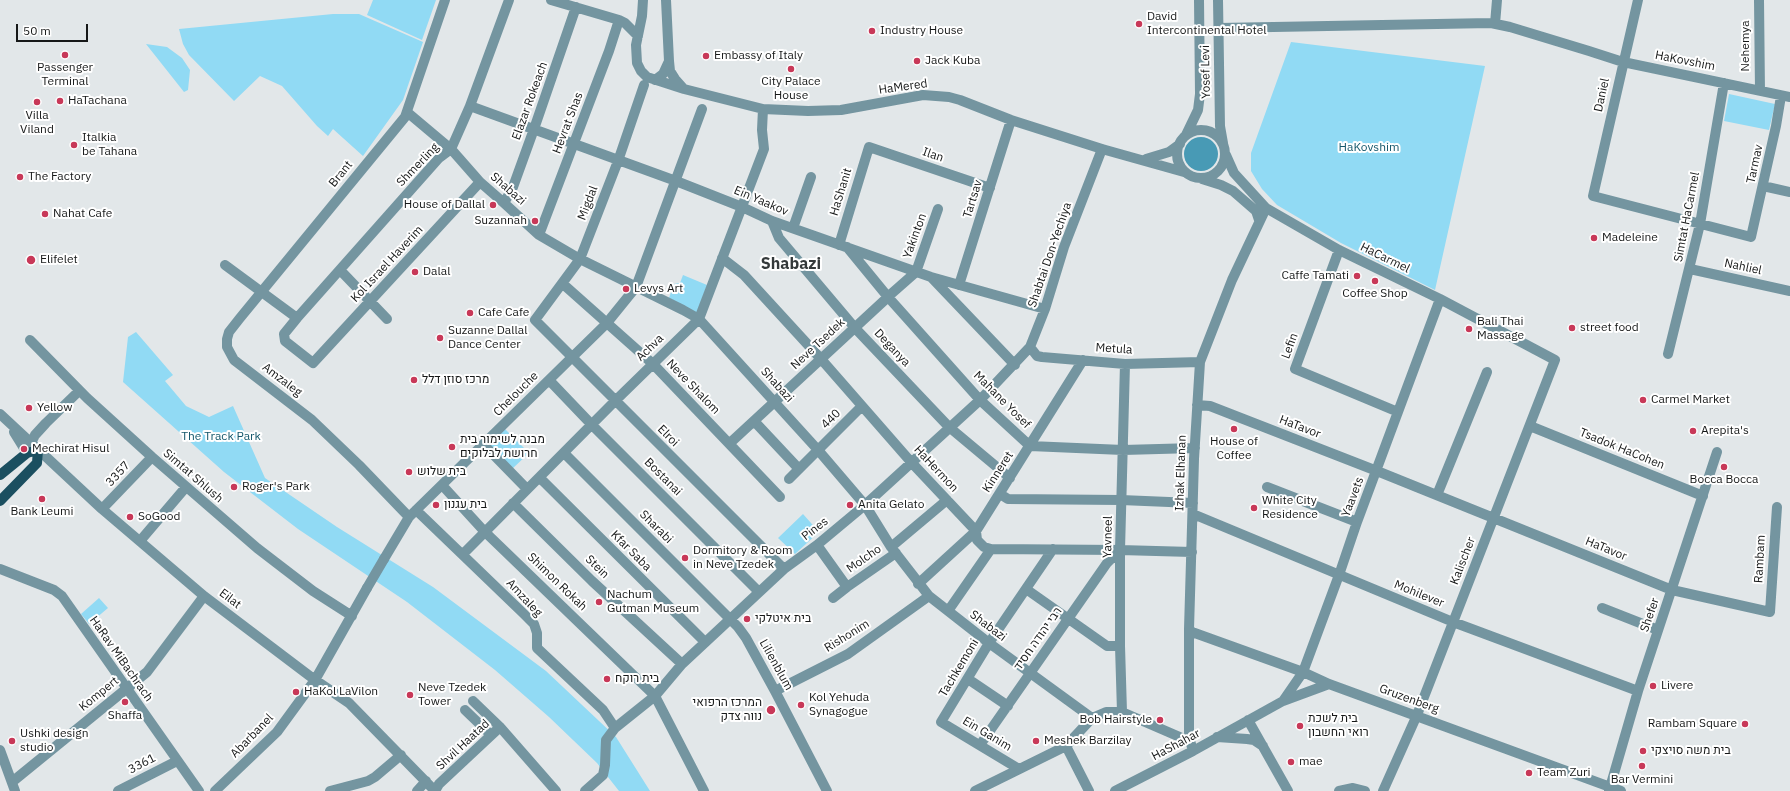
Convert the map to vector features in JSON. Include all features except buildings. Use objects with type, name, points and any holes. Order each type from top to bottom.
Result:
[{"type":"main road","points":[[0,475],[34,446]]},
{"type":"main road","points":[[0,501],[36,463],[34,446]]},
{"type":"street","name":"Brant","points":[[227,347],[229,332],[405,117],[445,0]]},
{"type":"street","name":"Shmerling","points":[[313,363],[285,341],[284,334],[439,158],[451,149],[470,106],[509,0]]},
{"type":"street","points":[[551,0],[619,20],[625,23],[638,36]]},
{"type":"street","points":[[643,0],[636,45],[637,62],[641,71],[647,77],[655,80],[663,74],[669,61]]},
{"type":"street","points":[[666,0],[670,71],[684,89]]},
{"type":"street","name":"Yosef Levi","points":[[1183,139],[1198,110],[1200,94],[1199,0]]},
{"type":"street","name":"Yosef Levi","points":[[1218,0],[1220,126],[1223,143]]},
{"type":"street","points":[[1495,24],[1497,0]]},
{"type":"street","name":"Daniel","points":[[1638,0],[1593,196],[1700,224]]},
{"type":"street","name":"Nehemya","points":[[1759,0],[1760,91]]},
{"type":"street","name":"Elazar Rokeach","points":[[504,202],[513,187],[576,7]]},
{"type":"street","name":"Hevrat Shas","points":[[538,235],[609,51],[619,20]]},
{"type":"street","name":"HaKovshim","points":[[1218,28],[1457,23],[1495,24],[1582,48],[1623,62],[1786,96]]},
{"type":"street","name":"HaMered","points":[[655,80],[763,109],[808,112],[841,110],[923,96],[941,96],[960,100],[1011,120],[1102,149],[1184,172]]},
{"type":"street","name":"Simtat HaCarmel","points":[[1668,354],[1700,224],[1724,83]]},
{"type":"street","name":"Migdal","points":[[535,320],[580,259],[618,161],[644,85]]},
{"type":"street","name":"Tarmav","points":[[1700,224],[1751,237],[1786,96]]},
{"type":"street","name":"Ein Yaakov","points":[[470,106],[676,181],[742,207],[772,221],[931,278],[1045,310]]},
{"type":"street","name":"Chelouche","points":[[315,680],[367,588],[412,513],[484,445],[606,324],[636,287],[702,109]]},
{"type":"street","name":"Achva","points":[[463,554],[484,531],[540,478],[615,401],[699,319],[764,149],[762,130],[763,109]]},
{"type":"street","name":"Shabazi","points":[[407,112],[451,149],[480,182],[504,202],[538,235],[580,259],[699,319],[818,450],[865,505],[894,550],[918,584],[929,596],[989,644],[1092,718]]},
{"type":"street","name":"Tartsav","points":[[959,285],[1011,120]]},
{"type":"street","points":[[1202,179],[1208,178],[1218,172],[1223,165],[1226,154],[1223,143],[1218,136],[1206,130],[1192,131],[1183,139],[1177,156],[1180,167],[1190,176],[1221,185],[1233,191],[1256,211],[1259,220]]},
{"type":"street","name":"HaMered","points":[[1142,160],[1162,155],[1174,149],[1183,139]]},
{"type":"street","name":"Ilan","points":[[869,147],[990,188]]},
{"type":"street","name":"HaShanit","points":[[843,246],[869,147]]},
{"type":"street","name":"Shabtai Don-Yechiya","points":[[1015,365],[1030,347],[1045,310],[1064,247],[1102,149]]},
{"type":"street","name":"HaCarmel","points":[[1226,154],[1234,173],[1266,208],[1338,250],[1440,299],[1555,360]]},
{"type":"street","points":[[793,228],[811,177]]},
{"type":"street","name":"Kol Israel Haverim","points":[[313,363],[372,301],[480,182]]},
{"type":"street","points":[[1763,186],[1790,192]]},
{"type":"street","name":"Izhak Elhanan","points":[[1193,751],[1189,741],[1189,629],[1195,448],[1200,362],[1232,280],[1259,220],[1266,208]]},
{"type":"street","name":"Yakinton","points":[[916,272],[938,210]]},
{"type":"street","name":"Deganya","points":[[772,221],[779,238],[855,328],[949,427],[1010,478]]},
{"type":"street","name":"Mahane Yosef","points":[[843,246],[890,295],[980,400],[1030,446],[1123,450],[1195,448]]},
{"type":"street","name":"Lefin","points":[[1338,250],[1296,369],[1398,412]]},
{"type":"street","name":"HaHermon","points":[[722,258],[744,275],[821,359],[911,462],[976,531],[977,540],[984,547],[991,549]]},
{"type":"street","points":[[225,265],[297,318]]},
{"type":"street","name":"Nahliel","points":[[1690,269],[1790,291]]},
{"type":"street","points":[[340,270],[372,301],[387,319]]},
{"type":"street","name":"Neve Tsedek","points":[[730,444],[916,272]]},
{"type":"street","points":[[931,278],[1015,365]]},
{"type":"street","name":"Neve Shalom","points":[[563,284],[606,324],[653,364],[780,497]]},
{"type":"street","name":"Yaavets","points":[[1283,701],[1303,672],[1339,575],[1356,522],[1377,471],[1440,299]]},
{"type":"street","name":"Elroi","points":[[535,320],[784,569]]},
{"type":"street","name":"Simtat Shlush","points":[[30,340],[79,391],[186,487],[257,548],[313,591],[352,616]]},
{"type":"street","name":"Amzaleg","points":[[227,347],[234,360],[312,420],[412,513],[463,554],[534,624],[537,633],[537,648],[603,710],[616,728]]},
{"type":"street","name":"Metula","points":[[1030,347],[1039,356],[1125,364],[1200,362]]},
{"type":"street","name":"Kinneret","points":[[918,584],[976,531],[1083,360]]},
{"type":"street","name":"Kalischer","points":[[1383,791],[1417,715],[1555,360]]},
{"type":"street","name":"Yavneel","points":[[1122,712],[1120,550],[1125,364]]},
{"type":"street","name":"Pines","points":[[585,791],[603,775],[606,740],[616,728],[655,696],[682,664],[784,569],[817,545],[865,505],[980,400],[1015,365]]},
{"type":"street","points":[[1437,494],[1487,372]]},
{"type":"street","name":"Bostanai","points":[[549,380],[759,592]]},
{"type":"street","points":[[34,446],[35,435],[46,422],[79,391]]},
{"type":"street","name":"HaTavor","points":[[1198,405],[1210,406],[1437,494],[1494,519],[1672,590],[1770,612]]},
{"type":"street","name":"440","points":[[798,469],[862,406]]},
{"type":"street","name":"Eilat","points":[[0,414],[10,425],[102,509],[204,596],[315,680],[350,703],[435,791]]},
{"type":"street","points":[[754,421],[798,469],[789,479]]},
{"type":"street","name":"Eilat","points":[[10,425],[27,453]]},
{"type":"street","name":"Tsadok HaCohen","points":[[1530,426],[1703,496]]},
{"type":"street","points":[[484,445],[527,489]]},
{"type":"street","name":"Shefer","points":[[1610,789],[1638,691],[1718,452]]},
{"type":"street","name":"Sharabi","points":[[564,453],[730,619]]},
{"type":"street","name":"3357","points":[[102,509],[152,457]]},
{"type":"street","name":"Kfar Saba","points":[[540,478],[706,642]]},
{"type":"street","name":"Shimon Rokah","points":[[442,485],[484,531],[655,696],[704,791]]},
{"type":"street","points":[[140,541],[186,487]]},
{"type":"street","points":[[1267,487],[1356,522]]},
{"type":"street","points":[[1000,494],[1008,499],[1121,500],[1193,503]]},
{"type":"street","name":"Molcho","points":[[833,598],[894,550],[947,500]]},
{"type":"street","name":"Stein","points":[[513,503],[592,581],[682,664]]},
{"type":"street","name":"Rambam","points":[[1770,612],[1776,506]]},
{"type":"street","name":"Mohilever","points":[[1193,514],[1453,622],[1638,691]]},
{"type":"street","name":"Molcho","points":[[817,545],[847,587]]},
{"type":"street","points":[[948,611],[991,549],[1192,552]]},
{"type":"street","name":"Tachkemoni","points":[[941,722],[989,644],[1053,549]]},
{"type":"street","name":"רבי יהודה חסיד","points":[[980,746],[1107,563],[1120,550]]},
{"type":"street","name":"HaRav MiBachrach","points":[[0,569],[58,592],[199,791]]},
{"type":"street","points":[[1026,589],[1107,646],[1120,646]]},
{"type":"street","name":"Kompert","points":[[14,786],[146,672],[204,596]]},
{"type":"street","name":"Rishonim","points":[[776,691],[848,654],[929,596]]},
{"type":"street","points":[[1602,608],[1658,630]]},
{"type":"street","name":"Lilienblum","points":[[730,619],[746,638],[776,691],[827,791]]},
{"type":"street","name":"Gruzenberg","points":[[1189,629],[1192,632],[1303,672],[1330,684],[1417,715],[1610,789],[1621,791]]},
{"type":"street","points":[[968,679],[1008,706]]},
{"type":"street","name":"Abarbanel","points":[[218,790],[277,732],[315,680]]},
{"type":"street","name":"HaShahar","points":[[1115,791],[1218,737],[1250,722],[1283,701],[1330,684]]},
{"type":"street","points":[[473,701],[500,727]]},
{"type":"street","points":[[465,710],[491,735]]},
{"type":"street","points":[[976,791],[1066,746],[1092,718],[1111,711],[1122,712],[1189,741]]},
{"type":"street","name":"Ein Ganim","points":[[941,722],[1019,769]]},
{"type":"street","points":[[1250,722],[1286,789]]},
{"type":"street","name":"Shvil Haatad","points":[[435,791],[439,784],[500,727],[556,791]]},
{"type":"street","points":[[1218,737],[1247,739],[1257,742],[1264,747]]},
{"type":"street","points":[[1066,746],[1089,791]]},
{"type":"street","points":[[0,752],[14,786]]},
{"type":"street","points":[[330,791],[368,781],[376,777],[400,755]]},
{"type":"street","name":"3361","points":[[118,791],[178,761]]},
{"type":"street","points":[[417,791],[426,781]]},
{"type":"street","points":[[1339,791],[1353,788],[1365,791]]},
{"type":"green space","points":[[373,0],[436,0],[422,40],[367,15]]},
{"type":"green space","points":[[333,14],[359,14],[423,42],[403,100],[363,156],[333,129],[328,136],[317,126],[282,86],[260,76],[234,101],[189,55],[183,44],[179,29]]},
{"type":"green space","name":"HaKovshim","points":[[1291,42],[1485,66],[1435,290],[1341,243],[1277,205],[1262,189],[1251,171],[1251,153]]},
{"type":"green space","points":[[146,44],[167,47],[182,58],[190,70],[188,90],[184,92]]},
{"type":"green space","points":[[1729,94],[1775,104],[1769,130],[1724,121]]},
{"type":"green space","points":[[683,275],[707,285],[697,313],[669,298],[674,284],[680,283]]},
{"type":"green space","name":"The Track Park","points":[[136,332],[173,375],[165,381],[186,406],[209,417],[233,406],[265,478],[337,527],[433,587],[546,671],[616,737],[650,791],[619,791],[597,763],[549,717],[495,670],[407,602],[298,529],[224,472],[123,382],[128,337]]},
{"type":"green space","points":[[505,429],[529,453],[511,470],[488,446]]},
{"type":"green space","points":[[803,514],[819,532],[795,554],[778,538]]},
{"type":"green space","points":[[99,598],[108,608],[89,624],[81,614]]},
{"type":"shaded area","points":[[1198,137],[1204,137],[1213,142],[1217,148],[1217,160],[1213,166],[1204,171],[1198,171],[1189,166],[1184,157],[1184,151],[1189,142]]},
{"type":"place","name":"David Intercontinental Hotel","points":[[1139,24]]},
{"type":"place","name":"Industry House","points":[[872,31]]},
{"type":"place","name":"Passenger Terminal","points":[[65,55]]},
{"type":"place","name":"Embassy of Italy","points":[[706,56]]},
{"type":"place","name":"Jack Kuba","points":[[917,61]]},
{"type":"place","name":"City Palace House","points":[[791,69]]},
{"type":"place","name":"HaTachana","points":[[60,101]]},
{"type":"place","name":"Villa Viland","points":[[37,102]]},
{"type":"place","name":"Italkia be Tahana","points":[[74,145]]},
{"type":"place","name":"The Factory","points":[[20,177]]},
{"type":"place","name":"House of Dallal","points":[[493,205]]},
{"type":"place","name":"Nahat Cafe","points":[[45,214]]},
{"type":"place","name":"Suzannah","points":[[535,221]]},
{"type":"place","name":"Madeleine","points":[[1594,238]]},
{"type":"place","name":"Elifelet","points":[[31,260]]},
{"type":"place","name":"Dalal","points":[[415,272]]},
{"type":"place","name":"Caffe Tamati","points":[[1357,276]]},
{"type":"place","name":"Coffee Shop","points":[[1375,281]]},
{"type":"place","name":"Levys Art","points":[[626,289]]},
{"type":"place","name":"Cafe Cafe","points":[[470,313]]},
{"type":"place","name":"street food","points":[[1572,328]]},
{"type":"place","name":"Bali Thai Massage","points":[[1469,329]]},
{"type":"place","name":"Suzanne Dallal Dance Center","points":[[440,338]]},
{"type":"place","name":"מרכז סוזן דלל","points":[[414,380]]},
{"type":"place","name":"Carmel Market","points":[[1643,400]]},
{"type":"place","name":"Yellow","points":[[29,408]]},
{"type":"place","name":"House of Coffee","points":[[1234,429]]},
{"type":"place","name":"Arepita's","points":[[1693,431]]},
{"type":"place","name":"מבנה לשימור בית חרושת לבלוקים","points":[[452,447]]},
{"type":"place","name":"Mechirat Hisul","points":[[24,449]]},
{"type":"place","name":"Bocca Bocca","points":[[1724,467]]},
{"type":"place","name":"בית שלוש","points":[[409,472]]},
{"type":"place","name":"Roger's Park","points":[[234,487]]},
{"type":"place","name":"Bank Leumi","points":[[42,499]]},
{"type":"place","name":"בית עגנון","points":[[436,505]]},
{"type":"place","name":"Anita Gelato","points":[[850,505]]},
{"type":"place","name":"White City Residence","points":[[1254,508]]},
{"type":"place","name":"SoGood","points":[[130,517]]},
{"type":"place","name":"Dormitory & Room in Neve Tzedek","points":[[685,558]]},
{"type":"place","name":"Nachum Gutman Museum","points":[[599,602]]},
{"type":"place","name":"בית איטלקי","points":[[747,619]]},
{"type":"place","name":"בית רוקח","points":[[607,679]]},
{"type":"place","name":"Livere","points":[[1653,686]]},
{"type":"place","name":"HaKol LaVilon","points":[[296,692]]},
{"type":"place","name":"Neve Tzedek Tower","points":[[410,695]]},
{"type":"place","name":"Shaffa","points":[[125,702]]},
{"type":"place","name":"Kol Yehuda Synagogue","points":[[801,705]]},
{"type":"place","name":"המרכז הרפואי נווה צדק","points":[[771,710]]},
{"type":"place","name":"Bob Hairstyle","points":[[1160,720]]},
{"type":"place","name":"Rambam Square","points":[[1745,724]]},
{"type":"place","name":"בית לשכת רואי החשבון","points":[[1300,726]]},
{"type":"place","name":"Ushki design studio","points":[[12,741]]},
{"type":"place","name":"Meshek Barzilay","points":[[1036,741]]},
{"type":"place","name":"בית משה סויצקי","points":[[1643,751]]},
{"type":"place","name":"mae","points":[[1291,762]]},
{"type":"place","name":"Bar Vermini","points":[[1642,766]]},
{"type":"place","name":"Team Zuri","points":[[1529,773]]},
{"type":"district","name":"Shabazi","points":[[791,264]]}]
